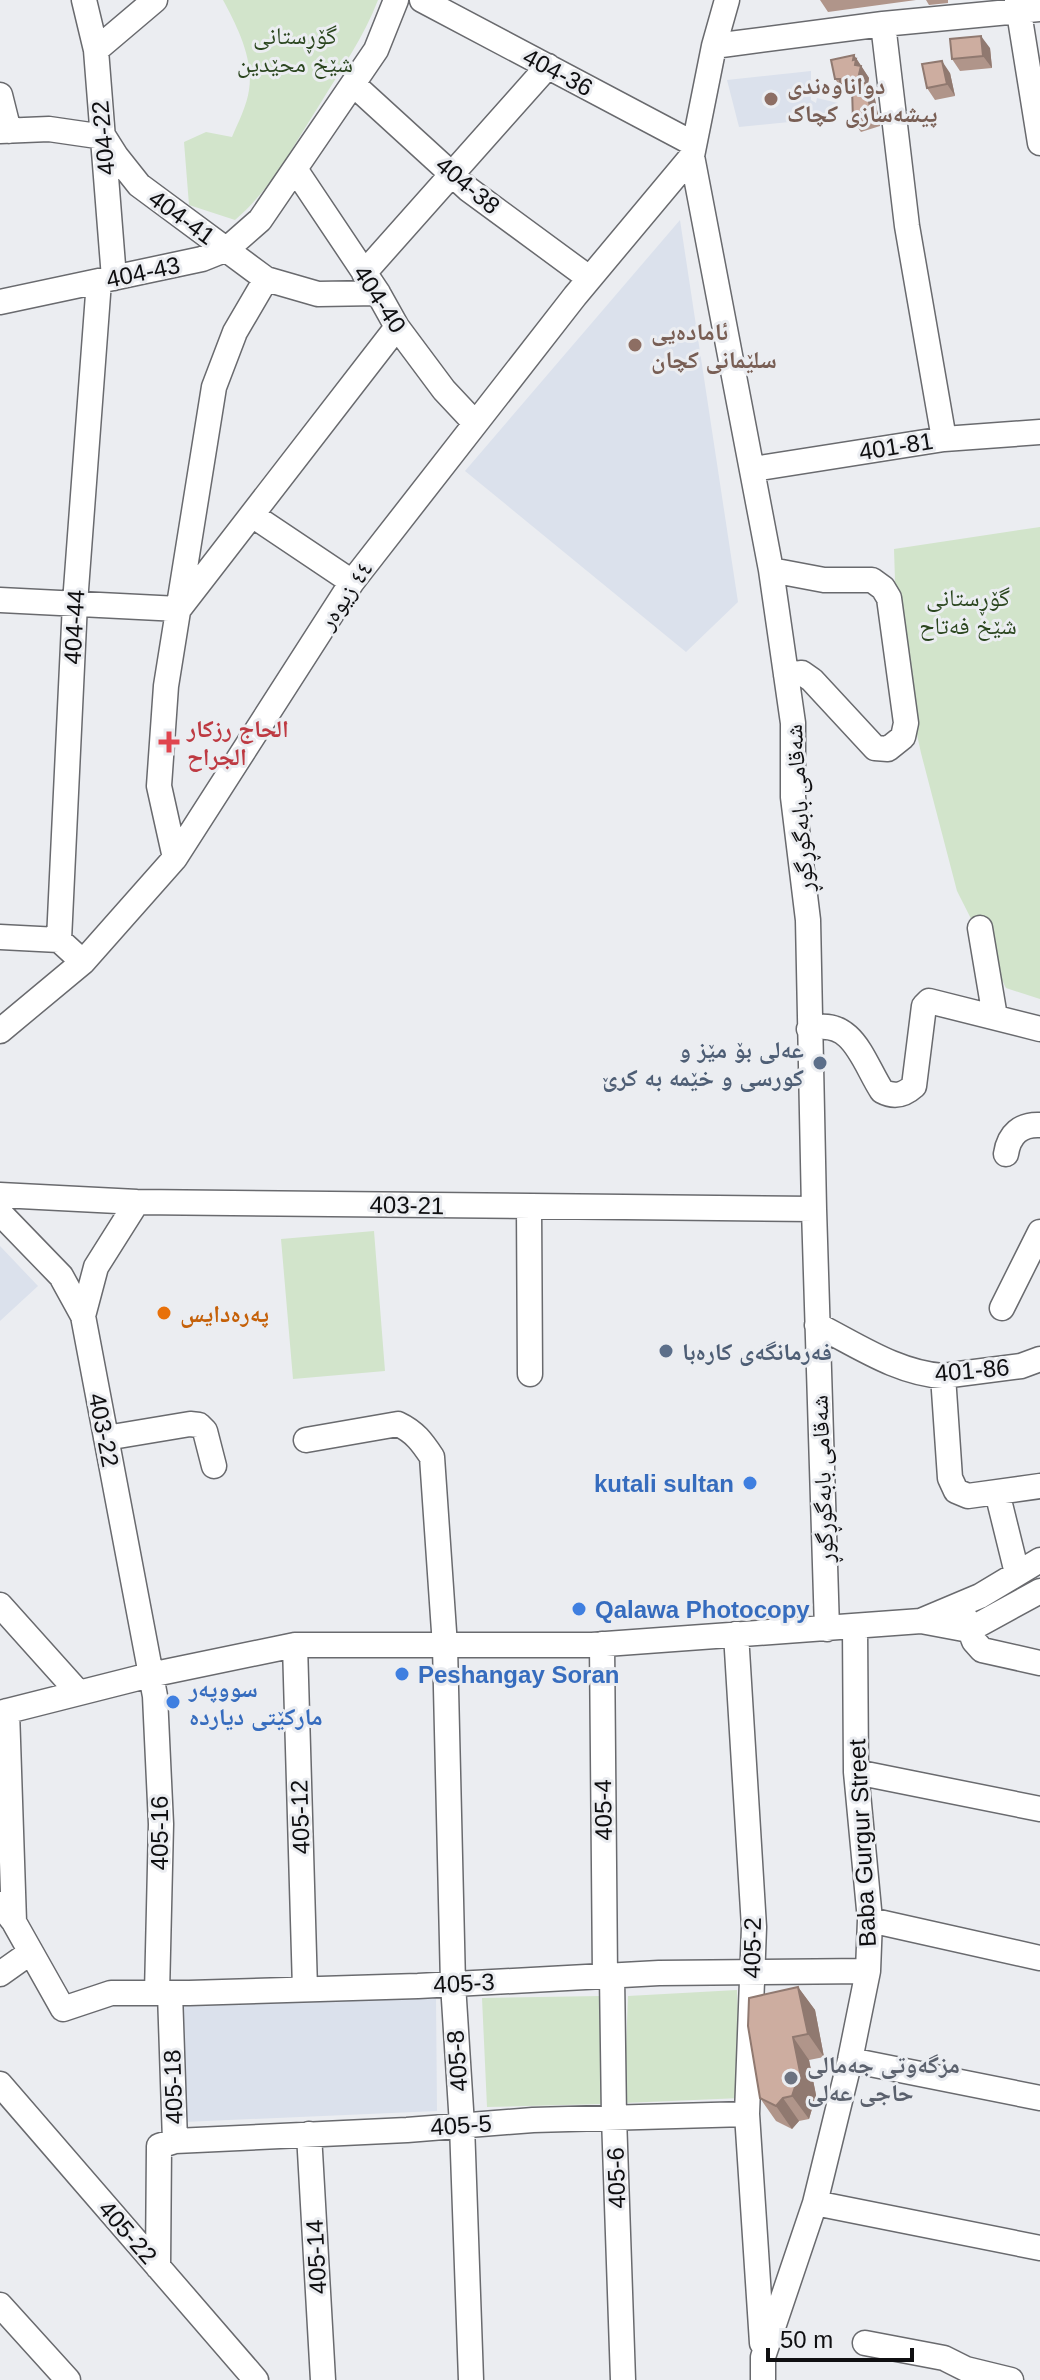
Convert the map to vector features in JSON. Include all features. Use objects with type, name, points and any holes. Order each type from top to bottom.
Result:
[{"type":"street","name":"404-22","points":[[84,0],[96,50],[104,137],[106,280]]},
{"type":"street","points":[[96,50],[155,0]]},
{"type":"street","name":"404-43","points":[[0,302],[202,259],[227,249],[260,220],[353,84],[376,50],[396,0]]},
{"type":"street","name":"404-36","points":[[422,0],[548,66],[693,150]]},
{"type":"street","points":[[724,11],[742,0]]},
{"type":"street","points":[[714,46],[1025,6],[1040,143]]},
{"type":"street","name":"شەقامی بابەگوڕگوڕ","points":[[724,11],[693,150],[771,570],[793,723],[793,797],[808,920],[827,1629]]},
{"type":"street","points":[[883,24],[907,226],[944,439]]},
{"type":"street","points":[[364,273],[548,66]]},
{"type":"street","name":"404-38","points":[[353,84],[468,189],[589,278]]},
{"type":"street","points":[[0,95],[5,131],[49,129],[104,137]]},
{"type":"street","name":"404-41","points":[[104,137],[139,185],[266,279],[318,294],[378,293]]},
{"type":"street","name":"٤٤ زیوەر","points":[[0,1031],[83,962],[175,858],[352,582],[474,422],[693,150]]},
{"type":"street","name":"404-40","points":[[295,169],[378,293],[397,327],[444,390],[474,422]]},
{"type":"street","points":[[175,858],[159,786],[166,686],[214,387],[235,332],[266,279]]},
{"type":"street","name":"404-44","points":[[59,940],[75,603],[106,280]]},
{"type":"street","points":[[179,609],[397,327]]},
{"type":"street","name":"401-81","points":[[753,469],[944,439],[1040,432]]},
{"type":"street","points":[[252,515],[352,582]]},
{"type":"street","points":[[771,570],[824,580],[872,580],[883,588],[889,598],[904,707],[906,723],[903,737],[888,749],[875,748],[812,680],[802,673],[786,675]]},
{"type":"street","points":[[0,600],[179,609]]},
{"type":"street","points":[[980,928],[995,1017]]},
{"type":"street","points":[[0,937],[59,940],[83,962]]},
{"type":"street","points":[[809,1029],[825,1026],[847,1034],[882,1091],[898,1096],[914,1086],[924,1006],[927,1003],[933,1001],[1040,1029]]},
{"type":"street","points":[[1006,1154],[1014,1133],[1029,1125],[1040,1125]]},
{"type":"street","name":"403-21","points":[[0,1195],[137,1202],[814,1209]]},
{"type":"street","points":[[83,1316],[96,1267],[137,1202]]},
{"type":"street","points":[[529,1206],[530,1374]]},
{"type":"street","name":"403-22","points":[[0,1213],[61,1276],[83,1316],[150,1675]]},
{"type":"street","points":[[1002,1308],[1030,1274],[1040,1232]]},
{"type":"street","name":"401-86","points":[[817,1325],[917,1373],[943,1376],[1021,1366],[1040,1359]]},
{"type":"street","points":[[943,1376],[950,1478],[956,1491],[968,1496],[1040,1486]]},
{"type":"street","name":"405-8","points":[[306,1440],[398,1424],[419,1438],[432,1457],[445,1646],[453,1984],[462,2125],[471,2380]]},
{"type":"street","points":[[106,1438],[199,1425],[205,1431],[214,1466]]},
{"type":"street","points":[[997,1492],[1017,1573]]},
{"type":"street","points":[[921,1621],[961,1605],[1040,1560]]},
{"type":"street","points":[[0,1974],[31,1952],[7,1913],[3,1712],[150,1675],[295,1645],[602,1644],[921,1621],[969,1630],[1040,1591]]},
{"type":"street","points":[[0,1605],[78,1692]]},
{"type":"street","points":[[961,1605],[969,1630],[982,1650],[1040,1663]]},
{"type":"street","name":"Baba Gurgur Street","points":[[763,2369],[815,2203],[868,1971],[870,1920],[856,1772],[855,1627]]},
{"type":"street","name":"405-2","points":[[736,1634],[754,1927],[747,2114],[763,2369]]},
{"type":"street","name":"405-4","points":[[602,1644],[608,1976]]},
{"type":"street","name":"405-12","points":[[295,1645],[305,1989]]},
{"type":"street","name":"405-16","points":[[150,1675],[155,1696],[161,1824],[163,1993]]},
{"type":"street","points":[[856,1772],[1040,1809]]},
{"type":"street","points":[[870,1920],[1040,1958]]},
{"type":"street","name":"405-3","points":[[31,1952],[63,2009],[111,1993],[453,1984],[608,1976],[868,1971]]},
{"type":"street","name":"405-6","points":[[608,1976],[623,2380]]},
{"type":"street","name":"405-18","points":[[158,2267],[159,2146],[175,2141],[163,1993]]},
{"type":"street","points":[[850,2060],[1040,2098]]},
{"type":"street","name":"405-22","points":[[0,2084],[256,2380]]},
{"type":"street","name":"405-5","points":[[175,2141],[533,2120],[747,2114]]},
{"type":"street","name":"405-14","points":[[309,2134],[323,2380]]},
{"type":"street","points":[[815,2203],[1040,2248]]},
{"type":"street","points":[[0,2305],[68,2380]]},
{"type":"street","points":[[865,2343],[944,2358],[952,2371],[966,2369],[1011,2380]]},
{"type":"shaded area","name":"دواناوەندی پیشەسازی کچاک","points":[[811,71],[811,100],[816,103],[817,98],[838,103],[836,110],[821,114],[819,119],[739,127],[727,80]]},
{"type":"shaded area","name":"ئامادەیی سلێمانی کچان","points":[[680,220],[738,602],[686,652],[465,471]]},
{"type":"shaded area","points":[[0,1246],[38,1286],[0,1321]]},
{"type":"shaded area","points":[[436,1995],[437,2111],[184,2122],[180,2006]]},
{"type":"green space","name":"گۆڕستانی شێخ محێدین","points":[[223,0],[378,0],[351,54],[282,165],[235,220],[189,205],[184,142],[206,132],[232,137],[246,102],[250,78],[247,55]]},
{"type":"green space","name":"گۆڕستانی شێخ فەتاح","points":[[1040,527],[1040,999],[1006,988],[957,891],[921,753],[897,644],[894,549]]},
{"type":"green space","points":[[374,1231],[385,1371],[293,1379],[281,1239]]},
{"type":"green space","points":[[737,1990],[741,2098],[624,2103],[628,1996]]},
{"type":"green space","points":[[600,1996],[602,2104],[487,2107],[482,1998]]},
{"type":"building","points":[[981,36],[983,56],[952,59],[950,39]]},
{"type":"building","points":[[854,55],[855,65],[861,66],[857,83],[840,84],[840,79],[835,79],[831,60]]},
{"type":"building","points":[[942,61],[947,84],[927,88],[922,64]]},
{"type":"building","points":[[866,82],[871,114],[853,121],[852,88]]},
{"type":"building","points":[[798,1987],[808,2034],[793,2037],[800,2072],[792,2096],[783,2098],[776,2106],[760,2098],[748,2026],[749,1998]]},
{"type":"place","name":"دواناوەندی پیشەسازی کچاک","points":[[771,99]]},
{"type":"place","name":"ئامادەیی سلێمانی کچان","points":[[635,345]]},
{"type":"place","name":"الحاج رزكار الجراح","points":[[169,742]]},
{"type":"place","name":"عەلی بۆ مێز و کورسی و خێمە بە کرێ","points":[[820,1063]]},
{"type":"place","name":"پەرەدایس","points":[[164,1313]]},
{"type":"place","name":"فەرمانگەی کارەبا","points":[[666,1351]]},
{"type":"place","name":"kutali sultan","points":[[750,1483]]},
{"type":"place","name":"Qalawa Photocopy","points":[[579,1609]]},
{"type":"place","name":"Peshangay Soran","points":[[402,1674]]},
{"type":"place","name":"سووپەر مارکێتی دیاردە","points":[[173,1702]]},
{"type":"place","name":"مزگەوتی جەمالی حاجی عەلی","points":[[791,2078]]}]
